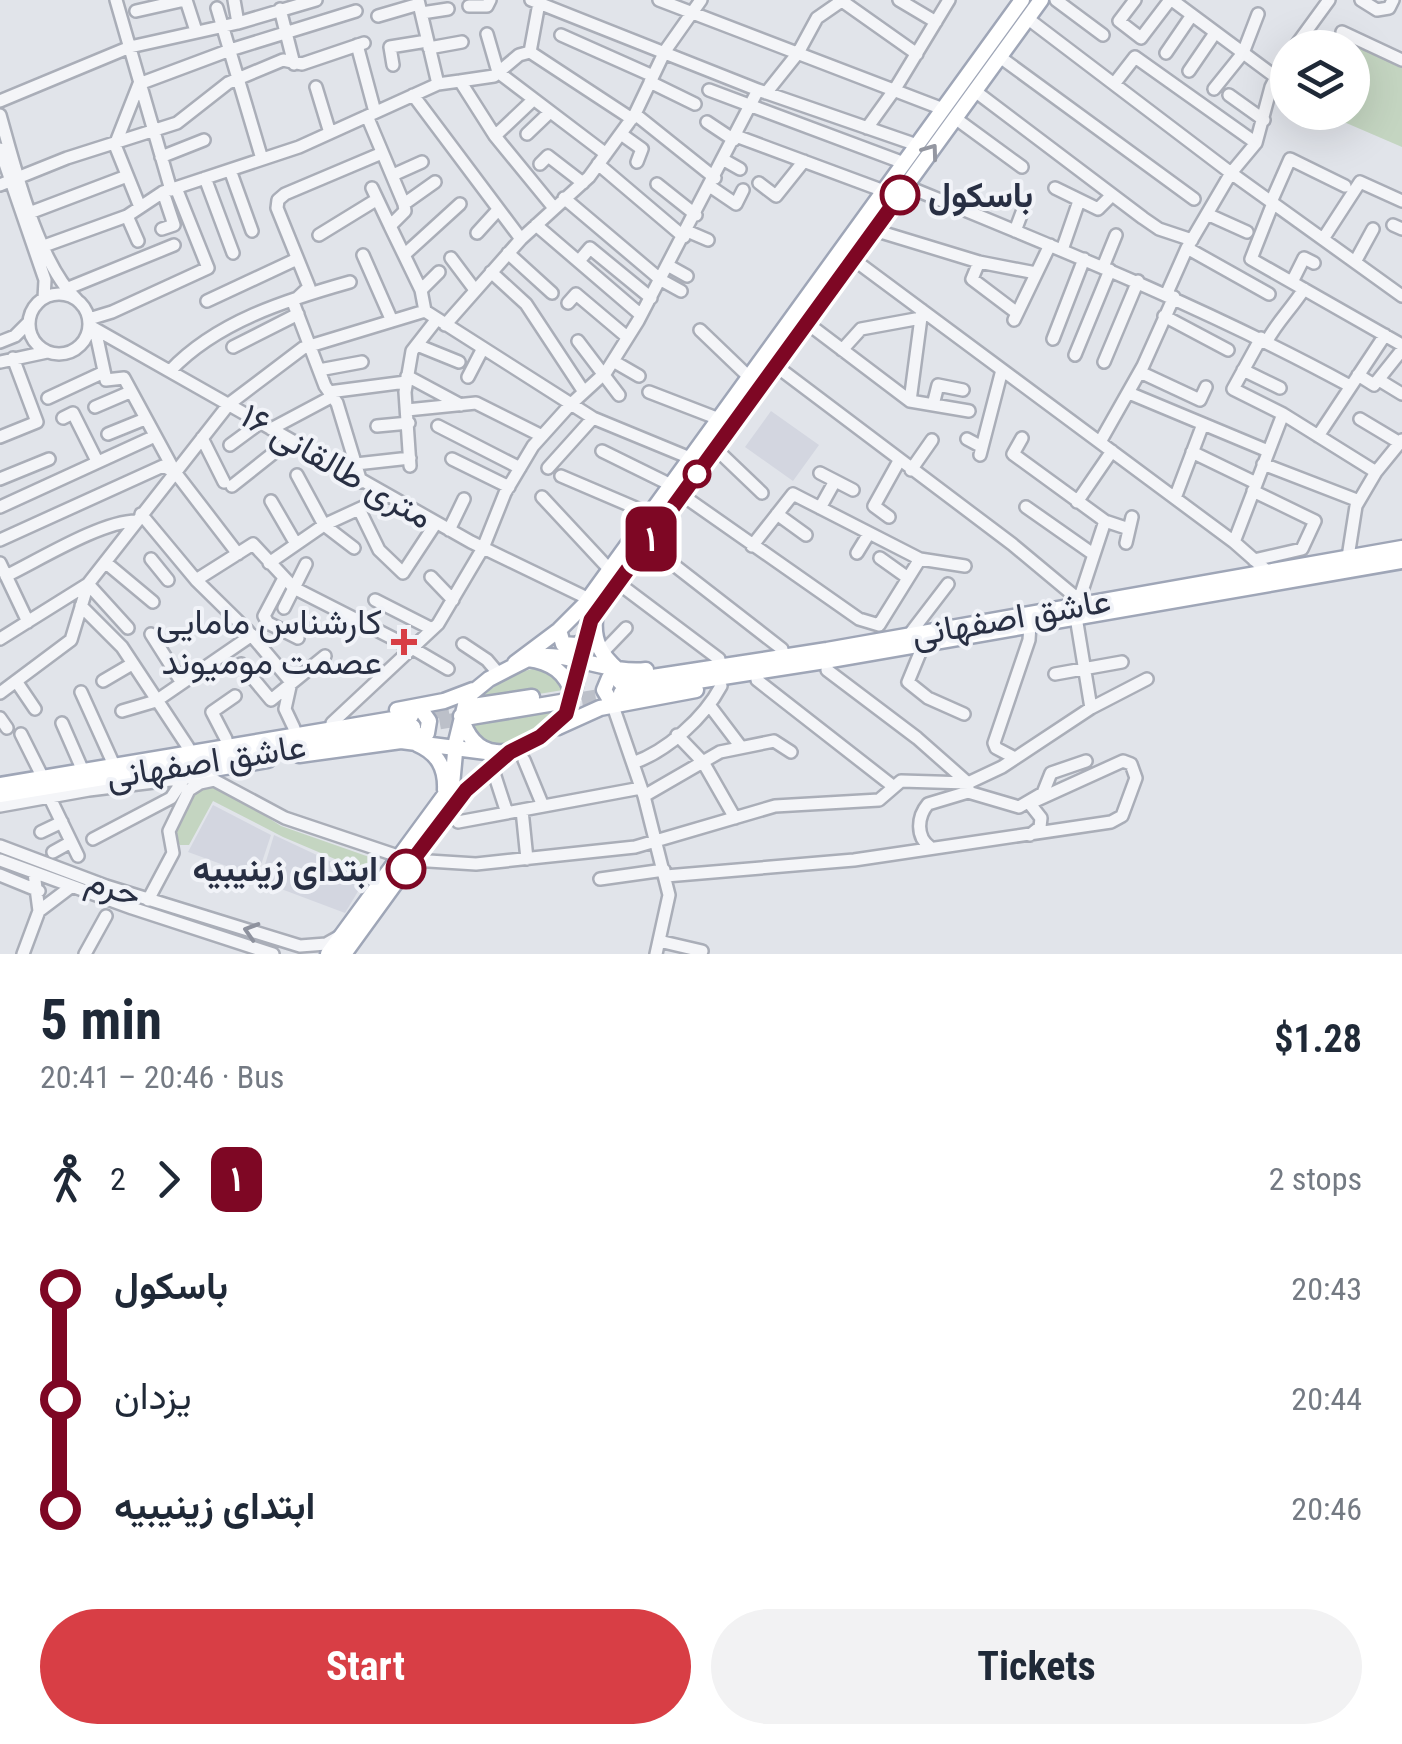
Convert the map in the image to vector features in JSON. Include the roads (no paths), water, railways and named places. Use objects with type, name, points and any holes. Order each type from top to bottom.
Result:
[{"type":"main road","points":[[344,954],[444,799],[454,776],[456,748],[470,707],[498,673],[522,661],[618,584],[647,544],[690,458],[719,419],[735,410],[776,366],[807,324],[906,186],[980,58],[1022,0]]},
{"type":"main road","points":[[540,737],[566,714],[565,697],[580,662],[593,605],[610,570],[650,514],[716,449],[750,377],[904,163],[917,145],[974,91],[1040,0]]},
{"type":"main road","points":[[1004,25],[999,41],[1010,42]]},
{"type":"main road","points":[[980,58],[994,58],[988,73]]},
{"type":"main road","name":"عاشق اصفهانی","points":[[621,688],[974,629],[1402,548]]},
{"type":"main road","name":"عاشق اصفهانی","points":[[974,629],[1030,625],[1080,607],[1402,561]]},
{"type":"main road","points":[[593,605],[595,637],[621,688]]},
{"type":"main road","points":[[328,954],[455,802],[499,757],[581,715],[621,688],[720,659],[912,632],[974,629]]},
{"type":"main road","points":[[522,661],[548,655],[580,662],[621,688],[721,686],[827,670],[922,648],[974,629]]},
{"type":"main road","points":[[559,630],[564,644],[584,641]]},
{"type":"main road","points":[[522,661],[554,666],[570,686],[565,697]]},
{"type":"main road","points":[[107,770],[188,747],[444,701],[470,707],[565,697]]},
{"type":"main road","points":[[470,707],[470,738],[499,757]]},
{"type":"main road","points":[[107,770],[186,774],[409,731],[427,733],[429,722],[422,712],[395,710]]},
{"type":"main road","points":[[409,731],[456,748],[499,757]]},
{"type":"main road","points":[[409,731],[440,763],[445,780],[444,799]]},
{"type":"main road","name":"عاشق اصفهانی","points":[[0,785],[83,771],[409,731]]},
{"type":"main road","name":"عاشق اصفهانی","points":[[0,795],[107,770]]},
{"type":"main road","points":[[454,776],[472,770],[476,781]]},
{"type":"street","points":[[116,0],[170,190],[174,226],[162,229]]},
{"type":"street","points":[[136,11],[185,0],[196,32]]},
{"type":"street","points":[[234,0],[238,22]]},
{"type":"street","points":[[0,100],[130,47],[316,0]]},
{"type":"street","points":[[469,6],[488,6],[490,0]]},
{"type":"street","points":[[660,0],[949,114],[1022,167]]},
{"type":"street","points":[[356,464],[410,462],[407,379],[412,351],[475,290],[520,239],[584,183],[633,117],[665,51],[701,0]]},
{"type":"street","points":[[332,722],[432,629],[453,600],[483,548],[520,468],[542,436],[613,361],[669,266],[750,106],[798,52],[816,18],[842,0],[917,54]]},
{"type":"street","points":[[899,0],[936,22]]},
{"type":"street","points":[[866,128],[895,90],[949,0]]},
{"type":"street","points":[[1056,0],[1103,35]]},
{"type":"street","points":[[1135,0],[1119,20],[1140,38],[1171,0],[1188,8],[1270,74]]},
{"type":"street","points":[[1307,30],[1329,0]]},
{"type":"street","points":[[1361,0],[1377,10],[1389,8],[1393,0]]},
{"type":"street","points":[[530,52],[535,2],[762,91],[917,145]]},
{"type":"street","points":[[419,6],[438,84]]},
{"type":"street","points":[[378,16],[419,6],[448,8]]},
{"type":"street","points":[[218,8],[262,159]]},
{"type":"street","points":[[1166,53],[1188,8]]},
{"type":"street","points":[[280,9],[294,64]]},
{"type":"street","points":[[140,207],[115,145],[139,84],[230,50],[356,11]]},
{"type":"street","points":[[1214,88],[1243,54],[1258,14]]},
{"type":"street","points":[[1028,18],[1231,173],[1402,296]]},
{"type":"street","points":[[1189,71],[1216,33]]},
{"type":"street","points":[[486,34],[498,72],[550,112],[686,234],[708,240]]},
{"type":"street","points":[[561,35],[695,104]]},
{"type":"street","points":[[393,65],[390,47],[462,42]]},
{"type":"street","points":[[9,180],[177,123],[218,90],[282,60],[302,64],[360,44],[371,114],[405,210],[390,226]]},
{"type":"street","points":[[1370,45],[1402,60]]},
{"type":"street","points":[[44,246],[127,216],[170,190],[262,159],[438,84],[494,76],[519,55],[530,52],[633,117],[736,204],[743,190]]},
{"type":"street","points":[[1000,56],[1194,199]]},
{"type":"street","points":[[1114,84],[1135,56],[1256,143]]},
{"type":"street","points":[[460,81],[494,136],[554,208]]},
{"type":"street","points":[[316,86],[330,132]]},
{"type":"street","points":[[709,90],[904,163]]},
{"type":"street","points":[[974,91],[1159,229],[1270,294]]},
{"type":"street","points":[[1100,442],[1140,372],[1190,244],[1231,173],[1256,143],[1270,93]]},
{"type":"street","points":[[413,95],[520,239]]},
{"type":"street","points":[[1229,95],[1264,120]]},
{"type":"street","points":[[494,136],[533,100]]},
{"type":"street","points":[[527,134],[550,112]]},
{"type":"street","points":[[141,136],[148,114]]},
{"type":"street","points":[[0,115],[9,180],[32,212],[56,277],[77,300],[91,324],[106,380],[124,378],[175,472],[238,554]]},
{"type":"street","points":[[707,122],[735,138],[884,191]]},
{"type":"street","points":[[621,134],[642,149],[637,162]]},
{"type":"street","points":[[161,157],[204,140]]},
{"type":"street","points":[[0,148],[45,280],[44,298]]},
{"type":"street","points":[[362,482],[331,394],[307,347],[293,302],[309,286],[278,200],[382,154]]},
{"type":"street","points":[[540,164],[548,156],[584,183]]},
{"type":"street","points":[[1346,186],[1290,159],[1251,259],[1402,347],[1374,385],[1358,374]]},
{"type":"street","points":[[724,160],[740,169]]},
{"type":"street","points":[[393,175],[422,162]]},
{"type":"street","points":[[759,183],[776,196],[804,162]]},
{"type":"street","points":[[230,170],[252,231]]},
{"type":"street","points":[[32,212],[126,176]]},
{"type":"street","points":[[205,178],[233,253]]},
{"type":"street","points":[[404,204],[435,182]]},
{"type":"street","points":[[1324,240],[1360,182],[1402,202]]},
{"type":"street","points":[[656,184],[696,215]]},
{"type":"street","points":[[906,186],[1170,295],[1350,386]]},
{"type":"street","points":[[1054,188],[1098,210],[1112,195]]},
{"type":"street","points":[[0,437],[38,422],[6,360],[47,352],[60,355],[76,349],[91,324],[208,268],[170,190]]},
{"type":"street","points":[[319,235],[374,194],[422,290],[425,311],[592,418],[690,458]]},
{"type":"street","points":[[564,198],[661,280],[681,291]]},
{"type":"street","points":[[1015,231],[1027,199]]},
{"type":"street","points":[[979,262],[972,278],[1016,316],[1036,273],[1056,248],[1080,201]]},
{"type":"street","points":[[404,255],[460,204]]},
{"type":"street","points":[[477,233],[497,211]]},
{"type":"street","points":[[1208,214],[1247,232]]},
{"type":"street","points":[[127,216],[138,241]]},
{"type":"street","points":[[536,224],[642,315]]},
{"type":"street","points":[[1355,262],[1374,229]]},
{"type":"street","points":[[874,230],[979,262],[1036,273]]},
{"type":"street","points":[[1075,355],[1116,235]]},
{"type":"street","points":[[66,289],[174,244]]},
{"type":"street","points":[[579,261],[590,248],[651,298]]},
{"type":"street","points":[[508,253],[552,293]]},
{"type":"street","points":[[363,255],[392,321]]},
{"type":"street","points":[[207,301],[297,258]]},
{"type":"street","points":[[451,258],[475,290]]},
{"type":"street","points":[[1314,263],[1304,258],[1286,317],[1276,323],[1233,389],[1283,414],[1376,472]]},
{"type":"street","points":[[853,259],[922,314],[1234,542],[1267,571]]},
{"type":"street","points":[[1053,339],[1084,259]]},
{"type":"street","points":[[669,266],[687,276]]},
{"type":"street","points":[[422,290],[438,272]]},
{"type":"street","points":[[491,272],[526,304],[584,392]]},
{"type":"street","points":[[170,371],[209,336],[299,296],[350,282]]},
{"type":"street","points":[[1104,362],[1138,282]]},
{"type":"street","points":[[0,342],[16,336],[44,298],[60,294],[77,300]]},
{"type":"street","points":[[568,303],[576,294],[628,338]]},
{"type":"street","points":[[0,639],[88,584],[230,404],[307,347],[425,311]]},
{"type":"street","points":[[233,347],[298,314]]},
{"type":"street","points":[[842,350],[862,329],[922,314]]},
{"type":"street","points":[[910,402],[922,314]]},
{"type":"street","points":[[1164,316],[1228,350]]},
{"type":"street","points":[[28,323],[32,338],[47,352]]},
{"type":"street","name":"۱۶ متری طالقانی","points":[[91,324],[387,496],[593,605]]},
{"type":"street","points":[[807,324],[910,402],[969,411]]},
{"type":"street","points":[[700,330],[750,377]]},
{"type":"street","points":[[1318,436],[1385,335]]},
{"type":"street","points":[[578,341],[620,395]]},
{"type":"street","points":[[417,345],[460,362]]},
{"type":"street","points":[[468,377],[482,350]]},
{"type":"street","points":[[613,361],[639,376]]},
{"type":"street","points":[[319,370],[362,362]]},
{"type":"street","points":[[776,366],[1012,544],[1080,607]]},
{"type":"street","points":[[967,439],[981,451],[1002,370]]},
{"type":"street","points":[[1243,370],[1280,388]]},
{"type":"street","points":[[48,398],[104,372]]},
{"type":"street","points":[[1140,372],[1200,400],[1206,388]]},
{"type":"street","points":[[230,445],[331,394],[407,379],[461,405]]},
{"type":"street","points":[[1380,380],[1402,394]]},
{"type":"street","points":[[933,405],[938,384],[963,390]]},
{"type":"street","points":[[95,407],[130,392]]},
{"type":"street","points":[[649,392],[719,419]]},
{"type":"street","points":[[1129,393],[1203,424],[1359,501]]},
{"type":"street","points":[[377,426],[476,403],[542,436]]},
{"type":"street","points":[[63,418],[72,414],[97,461]]},
{"type":"street","points":[[1234,542],[1283,414]]},
{"type":"street","points":[[548,468],[592,418]]},
{"type":"street","points":[[108,434],[145,419]]},
{"type":"street","points":[[1348,557],[1359,501],[1401,441],[1360,419]]},
{"type":"street","points":[[1175,498],[1203,424]]},
{"type":"street","points":[[438,426],[520,468]]},
{"type":"street","points":[[0,507],[154,436]]},
{"type":"street","points":[[202,438],[228,484],[290,440]]},
{"type":"street","points":[[1022,438],[1013,454],[1105,522],[1131,523],[1126,543]]},
{"type":"street","points":[[911,470],[932,440]]},
{"type":"street","points":[[716,449],[762,493]]},
{"type":"street","points":[[602,451],[676,490],[859,620],[879,625],[920,559]]},
{"type":"street","points":[[1077,502],[1112,452]]},
{"type":"street","points":[[1192,452],[1315,521],[1302,549],[1254,560]]},
{"type":"street","points":[[0,479],[49,459]]},
{"type":"street","points":[[452,459],[509,487]]},
{"type":"street","points":[[888,517],[874,506],[899,460]]},
{"type":"street","points":[[0,540],[162,466],[175,472]]},
{"type":"street","points":[[820,473],[852,490]]},
{"type":"street","points":[[297,475],[324,525],[354,548]]},
{"type":"street","points":[[561,476],[650,514]]},
{"type":"street","points":[[820,508],[835,481]]},
{"type":"street","points":[[752,546],[793,494],[920,559],[965,566]]},
{"type":"street","points":[[269,562],[324,525],[387,496]]},
{"type":"street","points":[[542,496],[610,570]]},
{"type":"street","points":[[449,530],[464,499]]},
{"type":"street","points":[[271,501],[296,544]]},
{"type":"street","points":[[1026,507],[1093,554]]},
{"type":"street","points":[[359,509],[379,550],[402,573],[436,523]]},
{"type":"street","points":[[777,514],[806,535]]},
{"type":"street","points":[[139,517],[252,635],[291,682]]},
{"type":"street","points":[[6,585],[103,529],[139,517]]},
{"type":"street","points":[[1090,708],[1080,607],[1105,522]]},
{"type":"street","points":[[857,553],[868,534]]},
{"type":"street","points":[[196,580],[254,544],[294,588],[448,670]]},
{"type":"street","points":[[647,544],[782,649]]},
{"type":"street","points":[[151,559],[164,575],[177,555]]},
{"type":"street","points":[[880,558],[908,578]]},
{"type":"street","points":[[105,562],[153,602]]},
{"type":"street","points":[[0,563],[6,585],[28,622]]},
{"type":"street","points":[[284,608],[306,564]]},
{"type":"street","points":[[432,577],[453,600]]},
{"type":"street","points":[[284,578],[264,616],[268,623],[298,638]]},
{"type":"street","points":[[0,693],[72,640],[88,584]]},
{"type":"street","points":[[88,584],[128,628]]},
{"type":"street","points":[[618,584],[720,659]]},
{"type":"street","points":[[912,632],[948,584]]},
{"type":"street","points":[[375,600],[432,629]]},
{"type":"street","points":[[82,606],[122,647],[188,747]]},
{"type":"street","points":[[1016,758],[996,748],[994,743],[1030,640],[1030,625]]},
{"type":"street","points":[[602,653],[626,628]]},
{"type":"street","points":[[151,634],[182,683]]},
{"type":"street","points":[[122,711],[156,701],[252,635]]},
{"type":"street","points":[[463,644],[498,673]]},
{"type":"street","points":[[922,648],[908,682],[928,698],[964,714]]},
{"type":"street","points":[[241,664],[271,700],[325,656]]},
{"type":"street","points":[[1055,674],[1122,662]]},
{"type":"street","points":[[104,681],[132,664]]},
{"type":"street","points":[[827,670],[917,738],[968,788]]},
{"type":"street","points":[[930,847],[922,842],[920,833],[928,804],[968,788],[1090,708],[1147,678]]},
{"type":"street","points":[[757,680],[894,787]]},
{"type":"street","points":[[16,681],[35,709]]},
{"type":"street","points":[[291,682],[285,709],[294,728]]},
{"type":"street","points":[[632,763],[649,757],[677,735],[710,706],[721,686]]},
{"type":"street","points":[[621,688],[632,763],[669,895],[657,948],[702,951]]},
{"type":"street","points":[[80,692],[107,770]]},
{"type":"street","points":[[226,740],[212,712],[234,696]]},
{"type":"street","points":[[710,706],[741,748]]},
{"type":"street","points":[[62,723],[83,771]]},
{"type":"street","points":[[21,734],[43,778]]},
{"type":"street","points":[[677,735],[702,762],[735,818]]},
{"type":"street","points":[[458,822],[642,792],[720,752],[774,741],[791,752]]},
{"type":"street","points":[[499,757],[507,813]]},
{"type":"street","points":[[524,760],[543,806]]},
{"type":"street","points":[[1032,802],[1042,794],[1052,773],[1086,761]]},
{"type":"street","points":[[148,900],[173,853],[169,831],[189,790],[214,780],[286,818],[407,858],[476,864],[636,847],[775,806],[879,800],[901,781],[968,788],[1019,807],[1123,761],[1131,764],[1136,778],[1119,818],[1110,822],[854,860],[600,879]]},
{"type":"street","points":[[0,806],[184,779],[244,765]]},
{"type":"street","points":[[92,839],[171,798],[184,779]]},
{"type":"street","points":[[49,796],[78,856]]},
{"type":"street","points":[[1030,835],[1040,827],[1041,818],[1032,802]]},
{"type":"street","points":[[522,810],[527,858]]},
{"type":"street","points":[[41,832],[62,822]]},
{"type":"street","points":[[54,852],[72,842]]},
{"type":"street","name":"حرم","points":[[0,846],[148,900],[303,950],[343,934]]},
{"type":"street","name":"حرم","points":[[0,860],[273,954]]},
{"type":"street","points":[[23,954],[40,911],[34,873]]},
{"type":"street","points":[[0,875],[39,891]]},
{"type":"street","points":[[40,911],[72,886]]},
{"type":"street","points":[[85,954],[106,916]]},
{"type":"tunnel","points":[[561,702],[614,694]]},
{"type":"tunnel","points":[[414,715],[472,706]]},
{"type":"tunnel","points":[[419,726],[471,717]]},
{"type":"place","name":"باسکول","points":[[900,195]]},
{"type":"place","name":"کارشناس مامایی عصمت مومیوند","points":[[404,642]]},
{"type":"place","name":"ابتدای زینیبیه","points":[[406,869]]}]
